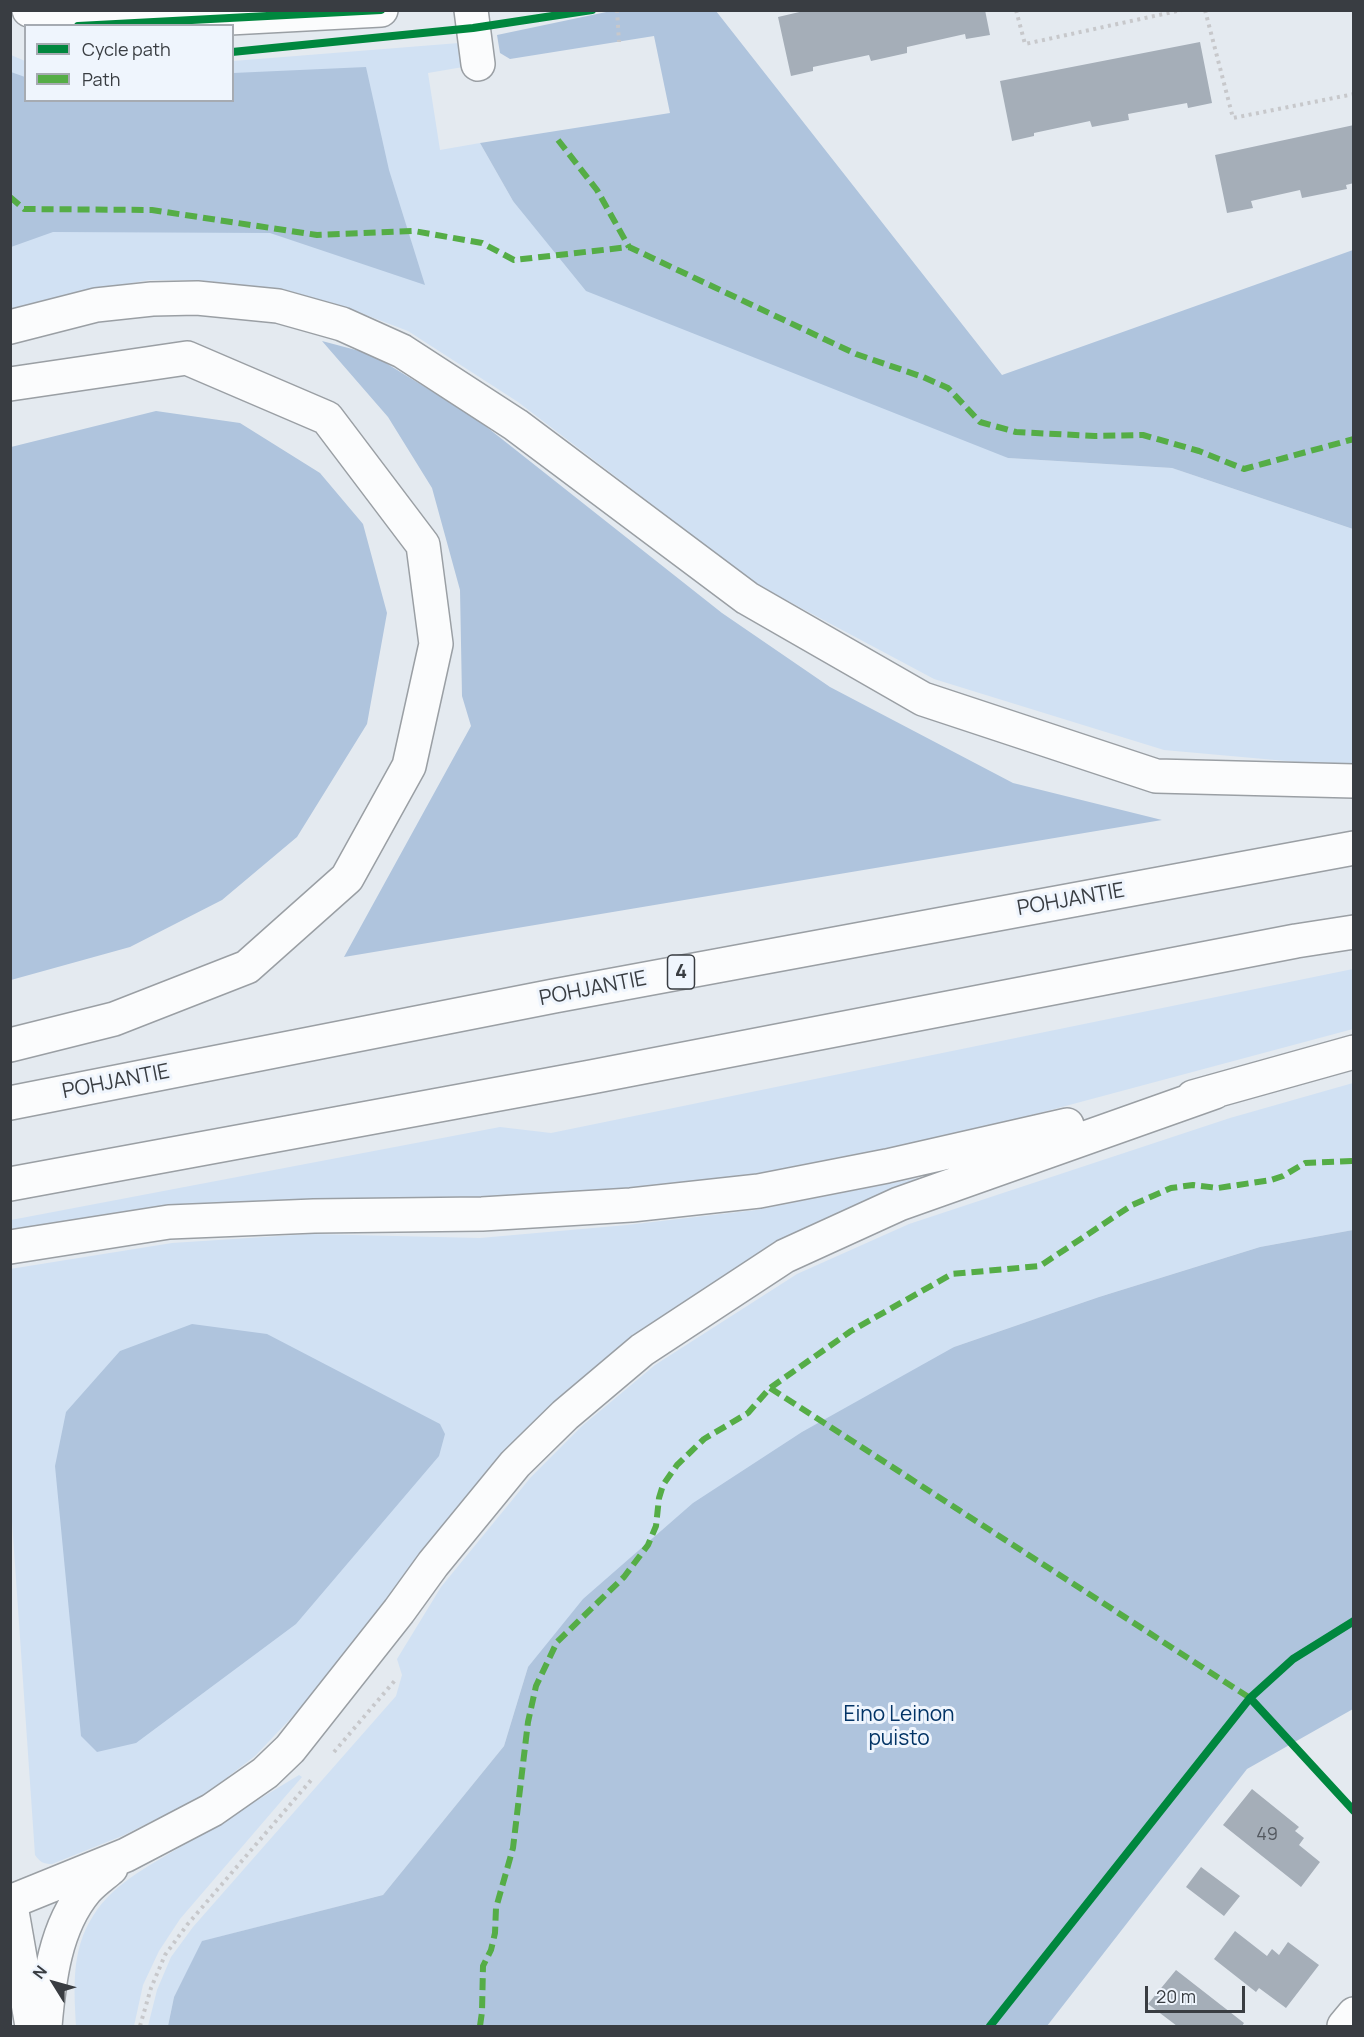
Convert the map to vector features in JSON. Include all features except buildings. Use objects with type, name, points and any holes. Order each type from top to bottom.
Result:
[{"type":"main road","points":[[29,10],[71,24]]},
{"type":"main road","points":[[115,24],[381,10]]},
{"type":"main road","points":[[471,10],[478,64]]},
{"type":"main road","points":[[10,327],[96,305],[152,299],[197,298],[278,306],[342,324],[402,351],[516,425],[747,598],[923,699],[1156,776],[1353,781]]},
{"type":"main road","points":[[10,384],[187,358],[327,418],[423,545],[436,644],[409,766],[347,878],[247,968],[114,1019],[10,1045]]},
{"type":"main road","name":"POHJANTIE","points":[[10,1103],[566,993],[1353,849]]},
{"type":"main road","points":[[10,1184],[591,1077],[1296,941],[1353,932]]},
{"type":"main road","points":[[32,2026],[11,1901],[126,1855],[212,1810],[265,1773],[290,1749],[399,1611],[433,1564],[515,1464],[565,1415],[642,1350],[785,1256],[899,1204],[1215,1092],[1353,1052]]},
{"type":"main road","points":[[10,1247],[169,1222],[314,1216],[482,1214],[631,1205],[759,1191],[887,1166],[1215,1092]]},
{"type":"main road","points":[[45,2026],[48,1993],[68,1915],[87,1889],[126,1855]]},
{"type":"main road","points":[[1344,2026],[1353,2014]]},
{"type":"path","points":[[617,10],[620,42]]},
{"type":"path","points":[[1016,10],[1025,44],[1182,10]]},
{"type":"path","points":[[1205,10],[1233,118],[1353,93]]},
{"type":"path","points":[[327,1761],[397,1678]]},
{"type":"path","points":[[140,2026],[151,1988],[165,1955],[187,1925],[313,1777]]},
{"type":"shaded area","points":[[459,43],[463,67],[428,73],[440,150],[480,143],[513,201],[1008,458],[1172,468],[1353,529],[1353,767],[1164,750],[934,679],[756,584],[518,402],[408,331],[345,307],[279,289],[198,280],[149,280],[98,289],[11,312],[11,55],[24,61],[24,102],[234,102],[234,61]]},
{"type":"shaded area","points":[[1353,969],[1353,1029],[890,1153],[629,1195],[11,1237],[11,1220],[500,1127],[551,1133]]},
{"type":"shaded area","points":[[1353,1083],[1353,1230],[1260,1247],[1099,1297],[954,1347],[528,1667],[504,1746],[383,1895],[203,1941],[174,1997],[168,2026],[148,2026],[157,1990],[171,1957],[193,1927],[396,1696],[402,1675],[397,1659],[441,1587],[531,1477],[582,1426],[655,1365],[797,1274],[909,1224],[1230,1118]]},
{"type":"shaded area","points":[[918,1178],[913,1186],[634,1339],[333,1674],[255,1756],[203,1796],[122,1836],[52,1864],[40,1861],[35,1855],[11,1507],[10,1269],[172,1243],[310,1234],[480,1238],[627,1225],[756,1210]]},
{"type":"shaded area","points":[[299,1775],[302,1777],[180,1919],[159,1951],[143,1985],[134,2026],[76,2026],[77,1956],[93,1916],[112,1892],[137,1873]]},
{"type":"green space","points":[[611,11],[716,11],[1002,375],[1353,250],[1353,529],[1172,468],[1008,458],[586,291],[513,201],[480,143],[670,113],[654,36],[510,59],[500,53],[497,35]]},
{"type":"green space","points":[[366,67],[389,170],[425,285],[270,233],[53,232],[11,247],[11,72],[24,77],[24,102],[234,102],[234,73]]},
{"type":"green space","points":[[322,341],[371,354],[474,417],[722,613],[830,687],[1013,783],[1162,820],[344,957],[471,726],[462,696],[460,590],[432,488],[388,417]]},
{"type":"green space","points":[[156,411],[240,423],[320,473],[363,524],[387,613],[367,724],[297,837],[222,900],[130,947],[11,980],[11,447]]},
{"type":"green space","name":"Eino Leinon puisto","points":[[1353,1230],[1353,1709],[1247,1769],[1047,2026],[168,2026],[174,1997],[202,1941],[383,1895],[504,1746],[528,1667],[583,1599],[693,1503],[802,1432],[954,1347],[1099,1297],[1260,1247]]},
{"type":"green space","points":[[192,1324],[267,1334],[440,1424],[445,1434],[439,1456],[296,1624],[136,1743],[97,1752],[81,1736],[55,1466],[66,1412],[120,1351]]},
{"type":"marked path","points":[[558,140],[597,190],[629,247]]},
{"type":"marked path","points":[[10,197],[24,209],[152,210],[317,235],[414,231],[482,243],[514,260],[629,247],[856,354],[948,388],[980,422],[1016,432],[1095,436],[1143,435],[1199,451],[1244,469],[1354,439]]},
{"type":"marked path","points":[[480,2026],[483,1966],[491,1950],[495,1933],[496,1908],[513,1848],[528,1722],[536,1686],[557,1642],[624,1577],[648,1545],[656,1526],[663,1485],[677,1465],[704,1439],[748,1413],[770,1388],[851,1331],[952,1274],[1040,1266],[1132,1205],[1171,1188],[1193,1185],[1218,1188],[1271,1180],[1305,1163],[1354,1161]]},
{"type":"marked path","points":[[770,1388],[1250,1698]]},
{"type":"cycle path","points":[[116,24],[381,10]]},
{"type":"cycle path","points":[[234,52],[473,28],[592,10]]},
{"type":"cycle path","points":[[990,2026],[1250,1698],[1293,1659],[1354,1621]]},
{"type":"cycle path","points":[[1250,1698],[1354,1811]]}]
